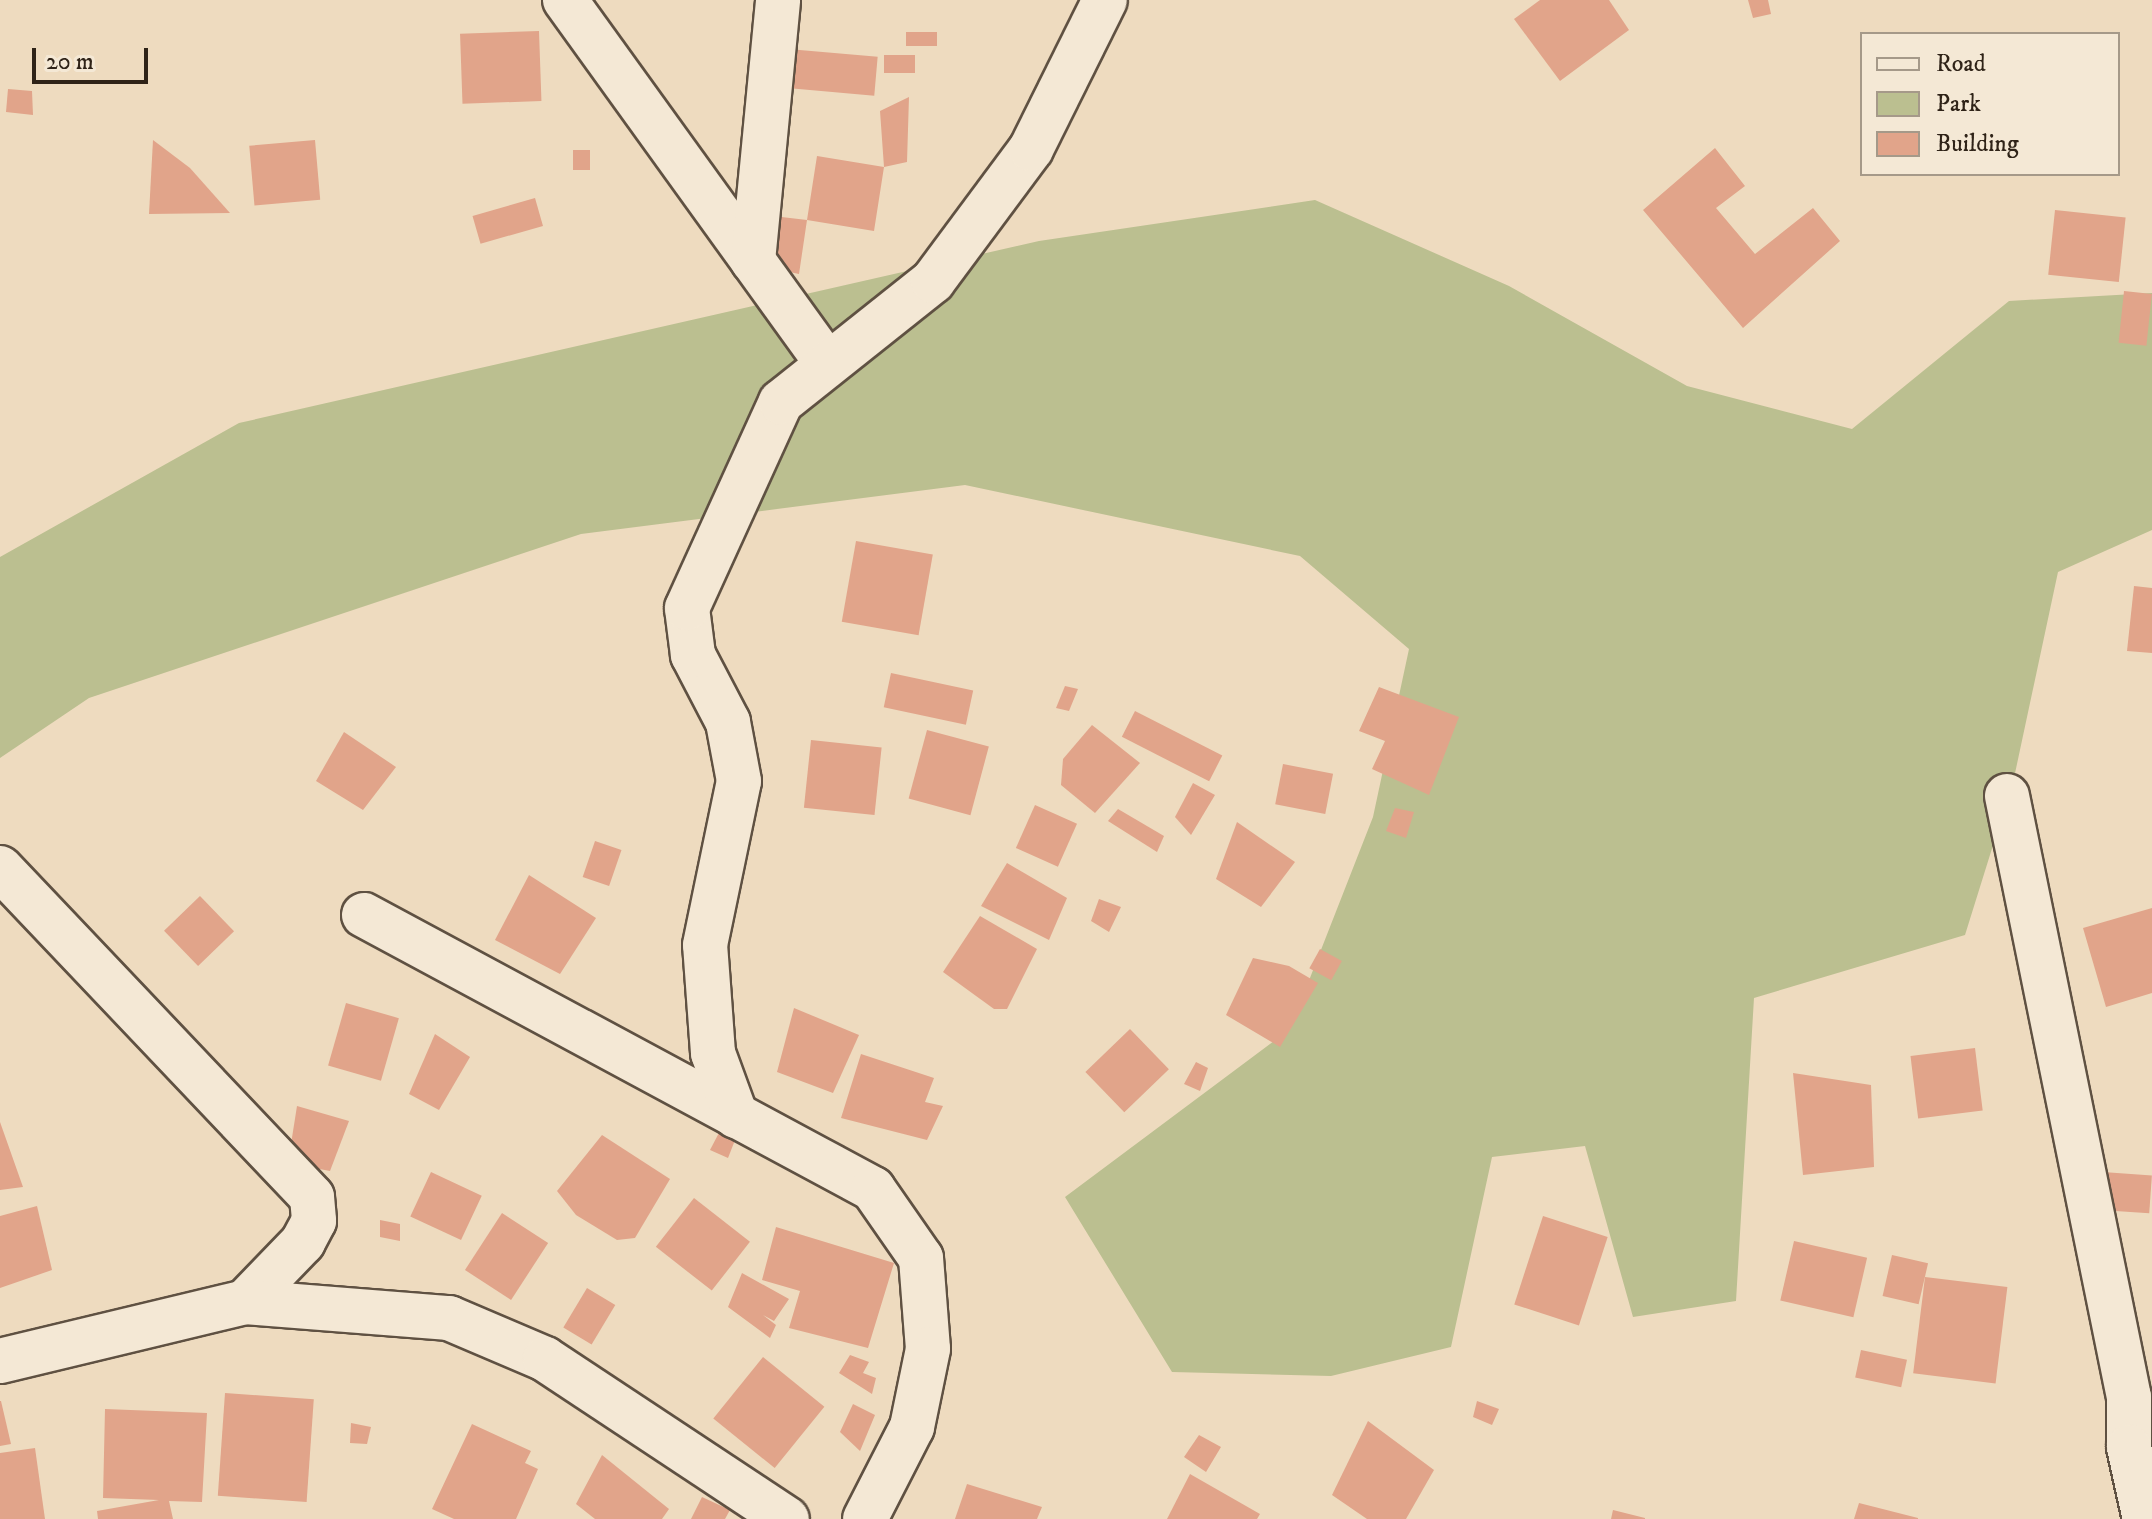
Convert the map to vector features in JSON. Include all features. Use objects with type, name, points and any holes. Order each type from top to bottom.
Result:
[{"type":"street","points":[[565,0],[825,361]]},
{"type":"street","points":[[753,261],[778,0]]},
{"type":"street","points":[[736,1116],[713,1053],[705,945],[739,781],[728,722],[693,655],[687,608],[781,402],[825,361],[933,281],[1031,149],[1105,0]]},
{"type":"street","points":[[2007,796],[2129,1397],[2129,1447],[2145,1519]]},
{"type":"street","points":[[0,868],[312,1197],[314,1221],[303,1242],[245,1302]]},
{"type":"street","points":[[364,915],[873,1189],[921,1258],[928,1349],[912,1427],[865,1519]]},
{"type":"street","points":[[0,1361],[245,1302],[449,1318],[545,1359],[787,1519]]},
{"type":"green space","points":[[1315,200],[1509,286],[1687,386],[1852,429],[2009,301],[2152,293],[2152,530],[2058,572],[2014,778],[1965,935],[1754,998],[1736,1301],[1633,1317],[1585,1146],[1492,1157],[1451,1347],[1331,1376],[1172,1372],[1065,1197],[1290,1029],[1373,817],[1409,649],[1300,556],[965,485],[581,534],[89,698],[0,758],[0,557],[239,423],[1039,241]]},
{"type":"building","points":[[1540,0],[1609,0],[1629,30],[1560,81],[1514,19]]},
{"type":"building","points":[[1748,0],[1768,0],[1771,14],[1753,18]]},
{"type":"building","points":[[539,31],[541,101],[462,104],[460,34]]},
{"type":"building","points":[[906,32],[937,32],[937,46],[906,46]]},
{"type":"building","points":[[788,49],[878,57],[874,96],[785,88]]},
{"type":"building","points":[[884,55],[915,55],[915,73],[884,73]]},
{"type":"building","points":[[8,89],[32,91],[33,115],[6,112]]},
{"type":"building","points":[[909,97],[907,162],[884,167],[880,111]]},
{"type":"building","points":[[153,140],[190,168],[230,213],[149,214]]},
{"type":"building","points":[[315,140],[320,200],[254,206],[249,146]]},
{"type":"building","points":[[1715,148],[1745,186],[1716,208],[1755,254],[1813,208],[1840,241],[1743,328],[1643,210]]},
{"type":"building","points":[[573,150],[590,150],[590,170],[573,170]]},
{"type":"building","points":[[817,156],[884,167],[874,231],[807,220]]},
{"type":"building","points":[[535,198],[543,226],[481,244],[473,216]]},
{"type":"building","points":[[2055,210],[2126,217],[2119,282],[2048,275]]},
{"type":"building","points":[[773,216],[807,220],[799,274],[766,267]]},
{"type":"building","points":[[2124,291],[2152,294],[2146,346],[2119,343]]},
{"type":"building","points":[[856,541],[933,555],[919,635],[842,622]]},
{"type":"building","points":[[2134,586],[2152,588],[2152,653],[2127,651]]},
{"type":"building","points":[[891,673],[973,690],[966,725],[884,707]]},
{"type":"building","points":[[1065,686],[1078,689],[1069,711],[1056,708]]},
{"type":"building","points":[[1379,687],[1459,717],[1429,795],[1372,769],[1385,741],[1359,731]]},
{"type":"building","points":[[1135,711],[1222,755],[1209,781],[1122,737]]},
{"type":"building","points":[[1092,725],[1140,763],[1095,813],[1061,785],[1063,759]]},
{"type":"building","points":[[927,730],[989,747],[970,815],[909,799]]},
{"type":"building","points":[[344,732],[396,767],[363,810],[316,781]]},
{"type":"building","points":[[811,740],[882,747],[875,815],[804,808]]},
{"type":"building","points":[[1283,764],[1333,774],[1325,814],[1275,804]]},
{"type":"building","points":[[1193,783],[1215,795],[1191,835],[1175,817]]},
{"type":"building","points":[[1035,805],[1077,824],[1058,867],[1016,848]]},
{"type":"building","points":[[1395,808],[1414,812],[1406,838],[1386,831]]},
{"type":"building","points":[[1118,809],[1164,836],[1157,852],[1108,821]]},
{"type":"building","points":[[1237,822],[1295,862],[1261,907],[1216,879]]},
{"type":"building","points":[[595,841],[621,850],[609,886],[583,877]]},
{"type":"building","points":[[1007,863],[1067,898],[1049,940],[981,906]]},
{"type":"building","points":[[529,875],[596,918],[560,974],[495,940]]},
{"type":"building","points":[[200,896],[234,931],[198,966],[164,931]]},
{"type":"building","points":[[1099,899],[1121,907],[1109,932],[1091,921]]},
{"type":"building","points":[[2152,908],[2152,993],[2106,1007],[2083,928]]},
{"type":"building","points":[[980,916],[1037,949],[1007,1009],[994,1009],[943,972]]},
{"type":"building","points":[[1320,949],[1342,961],[1331,980],[1309,968]]},
{"type":"building","points":[[1253,958],[1289,966],[1318,983],[1280,1047],[1226,1015]]},
{"type":"building","points":[[346,1003],[399,1018],[381,1081],[328,1065]]},
{"type":"building","points":[[794,1008],[859,1035],[833,1093],[777,1072]]},
{"type":"building","points":[[1130,1029],[1169,1069],[1124,1112],[1085,1072]]},
{"type":"building","points":[[435,1034],[470,1057],[439,1110],[409,1094]]},
{"type":"building","points":[[1975,1048],[1983,1111],[1918,1118],[1910,1056]]},
{"type":"building","points":[[861,1054],[934,1078],[925,1102],[943,1106],[927,1140],[841,1118]]},
{"type":"building","points":[[1196,1062],[1208,1068],[1200,1091],[1184,1084]]},
{"type":"building","points":[[1793,1073],[1871,1085],[1874,1167],[1803,1175]]},
{"type":"building","points":[[297,1106],[349,1121],[330,1171],[288,1163]]},
{"type":"building","points":[[0,1122],[23,1187],[0,1190]]},
{"type":"building","points":[[721,1129],[737,1135],[728,1158],[710,1150]]},
{"type":"building","points":[[602,1135],[670,1179],[635,1238],[617,1240],[576,1215],[557,1191]]},
{"type":"building","points":[[431,1172],[482,1196],[461,1240],[410,1216]]},
{"type":"building","points":[[2103,1172],[2152,1175],[2149,1213],[2100,1210]]},
{"type":"building","points":[[694,1198],[750,1242],[712,1291],[656,1247]]},
{"type":"building","points":[[37,1206],[52,1270],[0,1288],[0,1216]]},
{"type":"building","points":[[502,1213],[548,1243],[511,1300],[465,1270]]},
{"type":"building","points":[[1543,1216],[1608,1237],[1579,1325],[1514,1304]]},
{"type":"building","points":[[380,1220],[400,1224],[400,1241],[380,1237]]},
{"type":"building","points":[[776,1227],[894,1263],[868,1348],[789,1328],[800,1291],[762,1280]]},
{"type":"building","points":[[1794,1241],[1867,1258],[1853,1317],[1780,1300]]},
{"type":"building","points":[[1892,1255],[1928,1263],[1919,1304],[1883,1296]]},
{"type":"building","points":[[742,1273],[789,1299],[774,1321],[763,1315],[776,1325],[770,1338],[728,1307]]},
{"type":"building","points":[[1925,1277],[2007,1287],[1996,1383],[1913,1373]]},
{"type":"building","points":[[587,1288],[615,1305],[592,1344],[563,1327]]},
{"type":"building","points":[[1861,1350],[1907,1360],[1901,1387],[1855,1377]]},
{"type":"building","points":[[850,1355],[869,1362],[863,1373],[876,1378],[872,1394],[839,1373]]},
{"type":"building","points":[[763,1357],[824,1407],[775,1468],[713,1418]]},
{"type":"building","points":[[225,1393],[314,1399],[307,1502],[218,1496]]},
{"type":"building","points":[[0,1401],[11,1444],[0,1446]]},
{"type":"building","points":[[1477,1401],[1499,1409],[1492,1425],[1473,1417]]},
{"type":"building","points":[[853,1404],[875,1415],[860,1451],[840,1432]]},
{"type":"building","points":[[105,1409],[207,1413],[202,1502],[169,1501],[173,1519],[98,1519],[97,1511],[159,1500],[103,1498]]},
{"type":"building","points":[[1368,1421],[1434,1470],[1406,1519],[1367,1519],[1332,1495]]},
{"type":"building","points":[[351,1423],[371,1427],[367,1444],[350,1443]]},
{"type":"building","points":[[472,1424],[531,1451],[525,1463],[538,1469],[516,1519],[454,1519],[432,1509]]},
{"type":"building","points":[[1199,1435],[1221,1447],[1206,1472],[1184,1457]]},
{"type":"building","points":[[35,1448],[45,1519],[0,1519],[0,1453]]},
{"type":"building","points":[[602,1455],[669,1509],[662,1519],[595,1519],[576,1504]]},
{"type":"building","points":[[1190,1474],[1260,1514],[1257,1519],[1167,1519]]},
{"type":"building","points":[[967,1484],[1042,1507],[1037,1519],[955,1519]]},
{"type":"building","points":[[702,1497],[730,1510],[725,1519],[691,1519]]},
{"type":"building","points":[[1859,1503],[1918,1518],[1918,1519],[1854,1519]]},
{"type":"building","points":[[1613,1510],[1645,1518],[1645,1519],[1611,1519]]}]
